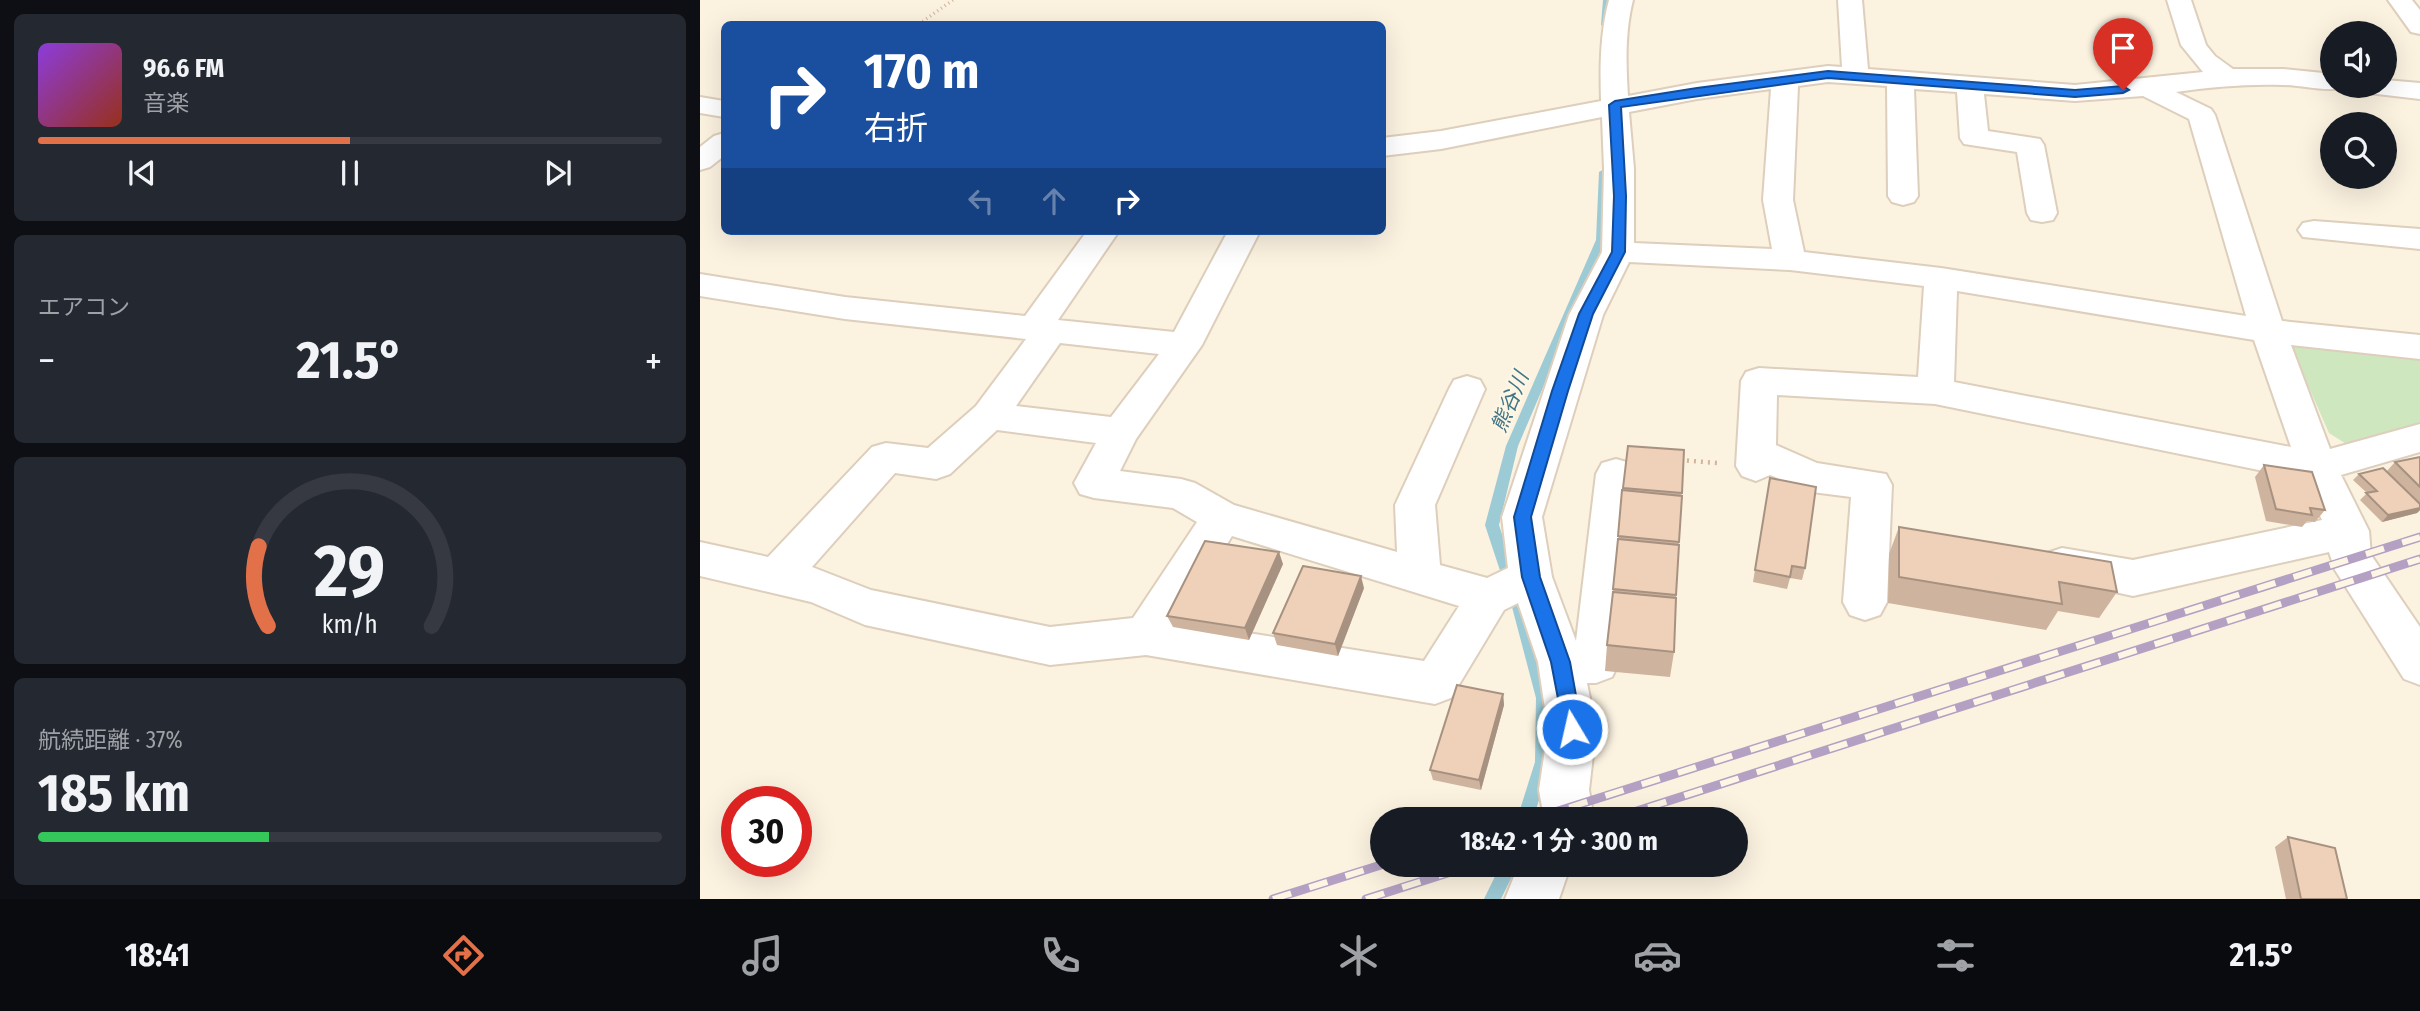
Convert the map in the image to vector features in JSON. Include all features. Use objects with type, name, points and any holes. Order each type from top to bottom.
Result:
[{"type":"street","points":[[1567,807],[1564,790],[1572,729],[1561,662],[1531,577],[1522,517],[1586,314],[1618,252],[1620,196],[1613,69],[1617,16],[1621,0]]},
{"type":"street","points":[[1850,0],[1854,28],[1855,76]]},
{"type":"street","points":[[2179,0],[2191,46],[2212,69],[2228,77]]},
{"type":"street","points":[[1386,147],[1441,140],[1697,91],[1828,74],[2075,93],[2147,88],[2228,77],[2320,81]]},
{"type":"street","points":[[1899,79],[1903,196]]},
{"type":"street","points":[[1785,81],[1778,200],[1790,260]]},
{"type":"street","points":[[1970,86],[1974,138],[2030,145],[2042,213]]},
{"type":"street","points":[[2147,88],[2201,115],[2268,331],[2317,467],[2348,531],[2350,558],[2420,665]]},
{"type":"street","points":[[2397,89],[2420,91]]},
{"type":"street","points":[[700,105],[721,108]]},
{"type":"street","points":[[700,161],[721,144]]},
{"type":"street","points":[[2314,230],[2420,239]]},
{"type":"street","points":[[777,576],[886,457],[936,464],[989,415],[1101,235]]},
{"type":"street","points":[[1242,235],[1184,345],[1121,432],[1094,483],[1181,494],[1222,517],[1489,597]]},
{"type":"street","points":[[1618,252],[1790,260],[1941,278],[2268,331],[2420,347]]},
{"type":"street","points":[[1935,391],[1941,278]]},
{"type":"street","points":[[700,285],[845,308],[1184,345]]},
{"type":"street","points":[[1865,602],[1872,485],[1812,477],[1756,459],[1759,381],[1935,391],[2317,467],[2420,438]]},
{"type":"street","points":[[1420,578],[1415,505],[1467,389]]},
{"type":"street","points":[[989,415],[1121,432]]},
{"type":"street","points":[[1561,662],[1596,663],[1616,474]]},
{"type":"street","points":[[1146,636],[1222,517]]},
{"type":"street","points":[[2020,558],[2133,578],[2348,531]]},
{"type":"street","points":[[700,559],[819,586],[865,607],[1050,646],[1146,636],[1435,683],[1489,597],[1531,577]]},
{"type":"street","points":[[1532,899],[1540,877]]},
{"type":"path","points":[[923,21],[953,0]]},
{"type":"green space","points":[[2288,340],[2420,356],[2420,426],[2351,447],[2329,433]]},
{"type":"building","points":[[1628,446],[1684,450],[1682,493],[1623,488]]},
{"type":"building","points":[[2420,457],[2420,487],[2395,462]]},
{"type":"building","points":[[2264,465],[2312,472],[2325,510],[2310,508],[2312,515],[2276,509]]},
{"type":"building","points":[[2383,468],[2420,504],[2420,508],[2388,515],[2366,493],[2377,491],[2359,474]]},
{"type":"building","points":[[1770,478],[1816,487],[1805,568],[1792,566],[1790,577],[1755,570]]},
{"type":"building","points":[[1622,490],[1682,496],[1679,542],[1618,536]]},
{"type":"building","points":[[1899,527],[2111,562],[2117,592],[2059,582],[2062,604],[1899,577]]},
{"type":"building","points":[[1618,539],[1679,545],[1676,595],[1613,589]]},
{"type":"building","points":[[1205,541],[1279,552],[1245,628],[1167,616]]},
{"type":"building","points":[[1303,566],[1361,576],[1335,644],[1273,633]]},
{"type":"building","points":[[1613,592],[1676,598],[1674,652],[1607,645]]},
{"type":"building","points":[[1457,685],[1503,694],[1479,780],[1430,770]]},
{"type":"building","points":[[2288,837],[2335,848],[2347,899],[2301,899]]},
{"type":"waterway","name":"熊谷川","points":[[1605,25],[1607,0]]},
{"type":"waterway","name":"熊谷川","points":[[1529,807],[1543,762],[1543,698],[1519,607],[1492,525],[1512,446],[1601,240],[1604,172]]},
{"type":"waterway","name":"熊谷川","points":[[1492,899],[1503,877]]},
{"type":"railway","points":[[1571,807],[2420,537]]},
{"type":"railway","points":[[1649,807],[2420,559]]},
{"type":"railway","points":[[1273,899],[1370,868]]},
{"type":"railway","points":[[1366,899],[1435,877]]},
{"type":"route","points":[[1572,729],[1561,662],[1531,577],[1522,517],[1586,314],[1618,252],[1620,196],[1615,105],[1828,74],[2075,93],[2123,90]]}]
